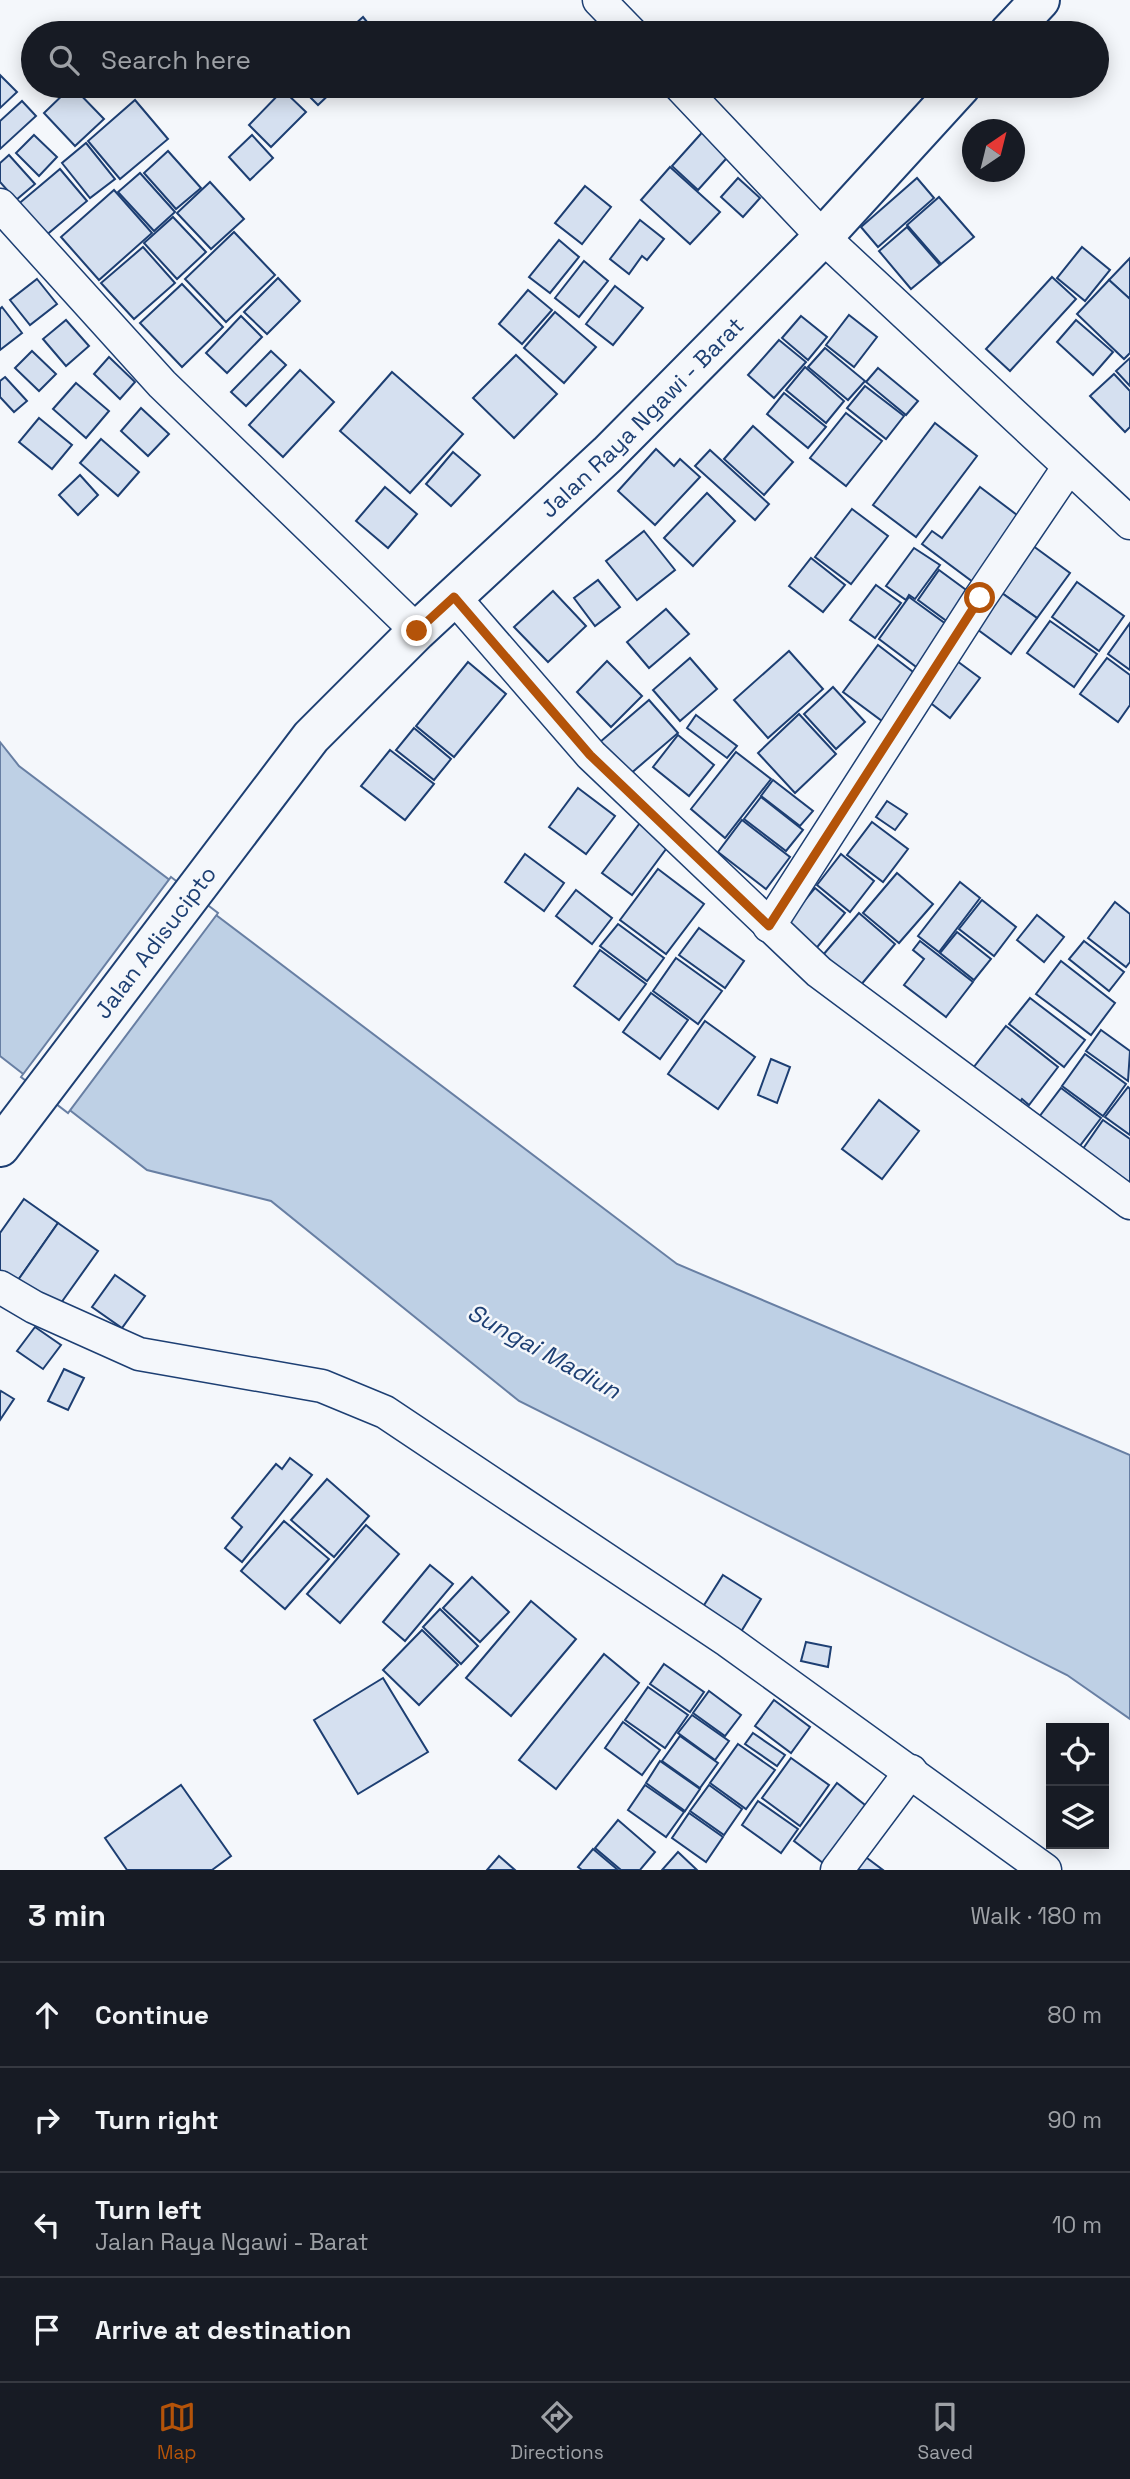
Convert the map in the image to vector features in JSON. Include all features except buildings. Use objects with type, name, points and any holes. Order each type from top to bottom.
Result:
[{"type":"main road","points":[[1020,21],[1040,0]]},
{"type":"main road","name":"Jalan Raya Ngawi - Barat","points":[[311,737],[417,631],[608,454],[823,237],[950,98]]},
{"type":"main road","name":"Jalan Adisucipto","points":[[0,1147],[311,737]]},
{"type":"street","points":[[599,0],[619,21]]},
{"type":"street","points":[[691,98],[823,237],[1130,523]]},
{"type":"street","points":[[0,205],[162,384],[417,631]]},
{"type":"street","points":[[769,926],[980,598],[1068,468]]},
{"type":"street","points":[[454,597],[590,755],[819,972],[1130,1203]]},
{"type":"street","points":[[0,1287],[34,1307],[139,1354],[322,1386],[385,1412],[727,1641],[1045,1870]]},
{"type":"street","points":[[836,1870],[911,1771]]},
{"type":"water","name":"Sungai Madiun","points":[[0,742],[19,766],[677,1264],[1130,1455],[1130,1719],[1067,1675],[519,1401],[271,1201],[147,1170],[0,1056]]},
{"type":"pier","points":[[171,877],[218,913],[68,1113],[21,1077]]},
{"type":"route","points":[[417,631],[454,597],[590,755],[769,926],[980,598]]}]
